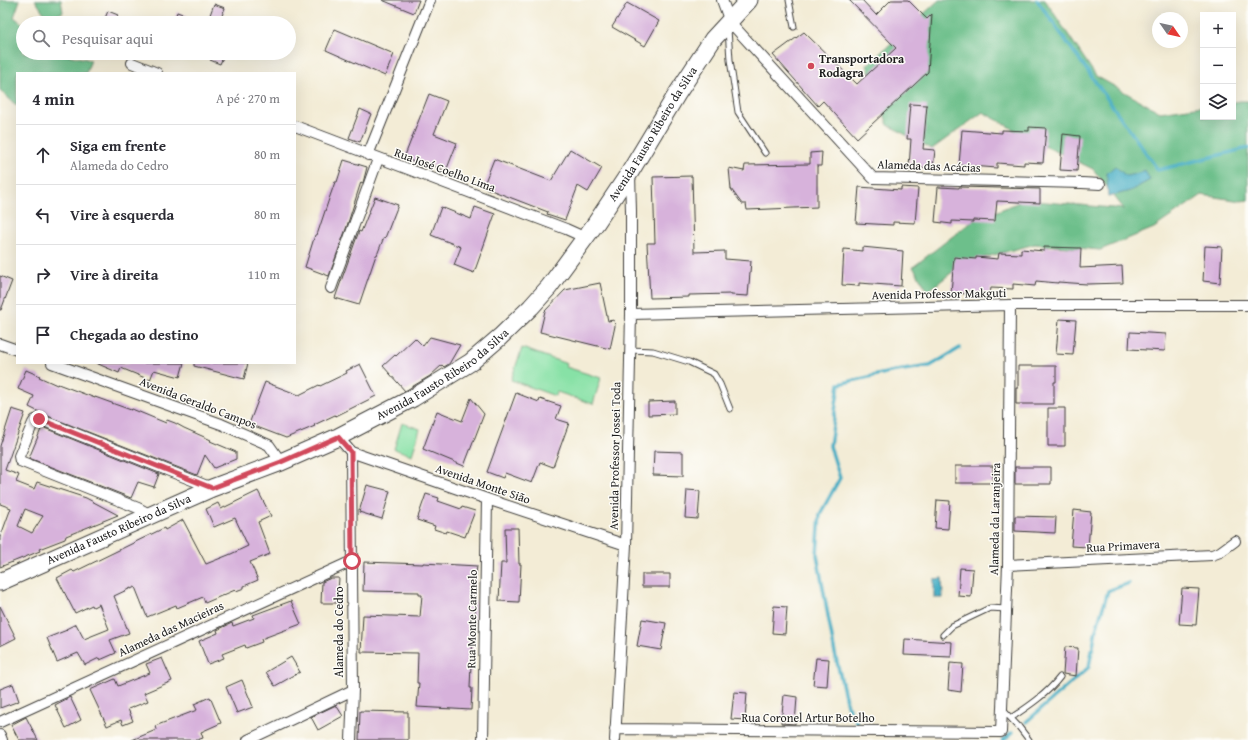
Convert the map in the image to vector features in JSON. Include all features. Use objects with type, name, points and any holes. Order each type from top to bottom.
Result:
[{"type":"main road","name":"Avenida Fausto Ribeiro da Silva","points":[[0,582],[212,488],[281,462],[338,437],[413,398],[471,362],[500,338],[550,287],[586,238],[630,172],[677,94],[713,39],[749,0]]},
{"type":"street","points":[[368,154],[430,0]]},
{"type":"street","name":"Alameda das Acácias","points":[[722,0],[729,23],[873,178],[1100,184]]},
{"type":"street","points":[[132,63],[154,72]]},
{"type":"street","name":"Rua José Coelho Lima","points":[[296,126],[566,229],[586,238]]},
{"type":"street","points":[[332,288],[378,158]]},
{"type":"street","name":"Avenida Professor Jossei Toda","points":[[615,740],[626,545],[631,314],[630,172]]},
{"type":"street","name":"Avenida Professor Makguti","points":[[631,314],[1010,306],[1248,305]]},
{"type":"street","name":"Alameda da Laranjeira","points":[[1001,732],[1008,564],[1010,306]]},
{"type":"street","points":[[0,344],[16,350]]},
{"type":"street","name":"Avenida Geraldo Campos","points":[[55,364],[221,424],[269,445],[281,462]]},
{"type":"street","points":[[151,515],[138,508],[20,461],[19,456],[35,420],[39,419],[212,488]]},
{"type":"street","name":"Avenida Monte Sião","points":[[338,437],[351,452],[487,500],[626,545]]},
{"type":"street","name":"Alameda do Cedro","points":[[351,452],[353,690],[351,740]]},
{"type":"street","name":"Rua Monte Carmelo","points":[[483,740],[487,500]]},
{"type":"street","name":"Rua Primavera","points":[[1008,564],[1212,555],[1220,552],[1235,541]]},
{"type":"street","name":"Alameda das Macieiras","points":[[0,722],[352,561]]},
{"type":"street","points":[[248,740],[353,690]]},
{"type":"street","name":"Rua Coronel Artur Botelho","points":[[615,729],[1001,732]]},
{"type":"street","points":[[0,735],[2,740]]},
{"type":"lane","points":[[789,0],[794,27]]},
{"type":"lane","points":[[729,23],[730,60],[738,112],[765,153]]},
{"type":"lane","points":[[630,350],[653,351],[689,362],[714,374],[730,408]]},
{"type":"lane","points":[[943,635],[952,626],[990,608],[1006,608]]},
{"type":"lane","points":[[1011,718],[1034,702],[1054,685],[1060,676]]},
{"type":"lane","points":[[1002,708],[1029,740]]},
{"type":"green space","points":[[0,0],[20,0],[14,17],[16,19],[16,60],[91,60],[86,72],[16,72],[16,105],[0,90]]},
{"type":"green space","points":[[35,0],[61,0],[63,12],[54,16],[46,16]]},
{"type":"green space","points":[[939,0],[1045,0],[1096,76],[1160,112],[1200,106],[1200,120],[1236,120],[1236,102],[1248,101],[1248,200],[1241,201],[1202,195],[1154,228],[1100,250],[1035,244],[964,263],[928,291],[913,267],[971,222],[1024,200],[1124,209],[1093,169],[1032,140],[983,112],[932,149],[888,125],[867,65]]},
{"type":"green space","points":[[522,348],[567,364],[566,367],[601,378],[593,404],[557,392],[555,396],[511,380]]},
{"type":"green space","points":[[402,423],[420,429],[412,455],[394,449]]},
{"type":"water","points":[[1115,166],[1126,176],[1145,170],[1150,180],[1130,191],[1108,197],[1107,173]]},
{"type":"water","points":[[942,578],[943,598],[934,598],[934,579]]},
{"type":"building","points":[[382,0],[419,0],[414,13]]},
{"type":"building","points":[[849,0],[862,0],[876,15],[891,0],[908,0],[927,19],[932,14],[928,72],[857,138],[823,101],[818,106],[773,55],[804,32],[857,84],[896,48]]},
{"type":"building","points":[[627,3],[659,21],[645,46],[612,27]]},
{"type":"building","points":[[214,4],[225,8],[222,16],[210,16]]},
{"type":"building","points":[[108,11],[118,15],[118,16],[106,16]]},
{"type":"building","points":[[177,12],[188,16],[176,16]]},
{"type":"building","points":[[335,29],[394,54],[385,76],[326,50]]},
{"type":"building","points":[[210,60],[222,60],[220,64]]},
{"type":"building","points":[[429,94],[447,101],[434,134],[457,143],[446,171],[423,162],[422,165],[404,158]]},
{"type":"building","points":[[910,104],[927,105],[923,149],[935,150],[933,168],[909,167],[911,139],[907,139]]},
{"type":"building","points":[[360,109],[371,114],[360,142],[349,138]]},
{"type":"building","points":[[1029,127],[1046,128],[1043,163],[1024,162],[1024,165],[997,163],[997,168],[959,165],[962,130],[1002,133],[1002,130],[1029,131]]},
{"type":"building","points":[[1063,134],[1080,136],[1077,171],[1060,170]]},
{"type":"building","points":[[570,149],[602,168],[588,192],[578,186],[565,220],[483,187],[494,159],[551,181]]},
{"type":"building","points":[[822,152],[821,166],[817,166],[817,207],[747,210],[746,204],[742,204],[731,189],[729,168],[744,171],[745,165],[810,164],[810,153]]},
{"type":"building","points":[[344,160],[367,167],[363,183],[361,182],[329,276],[305,267],[315,235],[317,235]]},
{"type":"building","points":[[692,176],[694,252],[725,251],[725,259],[751,261],[748,296],[731,294],[650,298],[647,243],[655,243],[653,177]]},
{"type":"building","points":[[859,187],[901,190],[901,187],[918,188],[915,223],[893,222],[893,225],[856,223]]},
{"type":"building","points":[[938,187],[1040,189],[1040,203],[997,201],[995,221],[952,221],[952,224],[935,222]]},
{"type":"building","points":[[375,197],[398,205],[385,238],[384,237],[376,255],[359,305],[335,298],[359,231],[361,232]]},
{"type":"building","points":[[441,207],[471,219],[475,207],[495,214],[474,273],[454,265],[461,247],[431,235]]},
{"type":"building","points":[[1205,246],[1222,247],[1220,283],[1203,281]]},
{"type":"building","points":[[862,247],[903,251],[901,286],[859,283],[859,286],[842,285],[844,249],[862,251]]},
{"type":"building","points":[[1044,247],[1081,248],[1080,268],[1122,266],[1123,283],[1087,284],[1036,281],[1035,286],[1013,284],[1013,289],[991,288],[990,294],[968,292],[968,294],[951,293],[954,257],[998,259],[999,253],[1021,254],[1021,249],[1044,251]]},
{"type":"building","points":[[0,276],[12,281],[1,310],[0,310]]},
{"type":"building","points":[[600,283],[608,321],[614,320],[615,326],[610,349],[540,332],[545,311],[565,290]]},
{"type":"building","points":[[1059,319],[1076,320],[1073,355],[1056,354]]},
{"type":"building","points":[[1130,332],[1166,334],[1165,351],[1129,349]]},
{"type":"building","points":[[430,337],[460,345],[449,364],[444,367],[442,365],[430,376],[405,391],[383,366],[415,338],[423,346]]},
{"type":"building","points":[[98,364],[184,364],[180,377],[154,370],[150,380],[121,368],[119,373]]},
{"type":"building","points":[[194,364],[248,364],[244,379],[194,366]]},
{"type":"building","points":[[360,364],[376,396],[314,425],[315,426],[286,438],[249,424],[265,382],[299,395],[347,373],[346,371]]},
{"type":"building","points":[[1018,366],[1056,366],[1054,404],[1016,404]]},
{"type":"building","points":[[26,370],[57,385],[58,384],[131,410],[132,409],[166,423],[167,420],[175,423],[211,440],[210,441],[236,452],[236,459],[214,468],[205,455],[197,475],[45,415],[29,407],[34,396],[18,389]]},
{"type":"building","points":[[516,393],[539,402],[540,399],[561,406],[556,419],[569,423],[553,467],[540,462],[532,483],[505,473],[503,478],[487,472]]},
{"type":"building","points":[[471,398],[484,414],[464,466],[423,449],[437,411],[462,421]]},
{"type":"building","points":[[675,401],[675,414],[648,415],[648,402]]},
{"type":"building","points":[[1048,408],[1065,408],[1065,446],[1048,446]]},
{"type":"building","points":[[12,409],[25,413],[5,470],[19,475],[16,482],[34,489],[37,482],[86,498],[118,515],[66,536],[65,539],[39,549],[40,551],[0,567],[0,538],[11,508],[0,504],[0,446]],"holes":[[[25,509],[43,516],[32,533],[18,526]]]},
{"type":"building","points":[[42,427],[159,474],[154,487],[138,482],[131,498],[29,458]]},
{"type":"building","points":[[654,451],[683,452],[683,476],[653,475]]},
{"type":"building","points":[[955,466],[993,466],[993,483],[955,483]]},
{"type":"building","points":[[1015,467],[1051,467],[1051,484],[1015,484]]},
{"type":"building","points":[[367,485],[390,491],[382,519],[359,512]]},
{"type":"building","points":[[687,490],[700,491],[698,519],[685,518]]},
{"type":"building","points":[[258,491],[271,516],[258,522],[270,554],[250,562],[258,580],[244,586],[244,588],[235,590],[205,603],[203,597],[177,608],[176,605],[147,617],[135,587],[131,588],[114,596],[129,633],[110,640],[116,653],[100,660],[99,658],[85,665],[78,653],[57,662],[47,638],[67,630],[66,629],[76,624],[84,639],[109,629],[99,604],[93,607],[92,605],[75,613],[57,578],[72,570],[74,572],[164,528],[165,530],[183,520],[206,564],[231,554],[248,546],[235,518],[214,527],[206,509],[218,503],[221,509]]},
{"type":"building","points":[[426,494],[439,498],[438,501],[461,509],[462,507],[475,511],[465,537],[447,531],[446,533],[434,529],[435,526],[417,520]]},
{"type":"building","points":[[937,500],[950,501],[948,529],[935,528]]},
{"type":"building","points":[[1074,510],[1091,512],[1088,547],[1071,546]]},
{"type":"building","points":[[1015,516],[1056,517],[1055,533],[1015,531]]},
{"type":"building","points":[[505,528],[518,528],[519,564],[521,564],[519,602],[499,601],[501,563],[506,563]]},
{"type":"building","points":[[364,562],[477,566],[473,600],[476,601],[471,664],[471,710],[417,707],[419,683],[417,683],[418,653],[361,652],[363,615],[420,617],[422,595],[419,595],[419,592],[363,591]]},
{"type":"building","points":[[960,568],[973,569],[971,597],[958,596]]},
{"type":"building","points":[[642,574],[670,574],[670,587],[642,587]]},
{"type":"building","points":[[331,578],[339,578],[337,603],[321,603],[322,582]]},
{"type":"building","points":[[1182,588],[1199,589],[1196,625],[1179,624]]},
{"type":"building","points":[[291,601],[301,624],[261,639],[262,642],[246,648],[245,645],[222,654],[224,658],[208,664],[199,641],[218,633],[217,630],[232,623],[233,626],[254,618],[253,615]]},
{"type":"building","points":[[0,606],[16,638],[0,646]]},
{"type":"building","points":[[774,606],[787,607],[785,634],[772,633]]},
{"type":"building","points":[[642,619],[666,623],[661,650],[637,646]]},
{"type":"building","points":[[905,639],[952,642],[951,657],[904,655]]},
{"type":"building","points":[[1065,647],[1078,648],[1076,676],[1063,674]]},
{"type":"building","points":[[291,657],[300,672],[275,686],[266,672]]},
{"type":"building","points":[[162,658],[172,681],[144,693],[148,701],[128,709],[133,721],[123,725],[121,720],[107,726],[90,690],[115,679],[118,686],[150,673],[146,664]]},
{"type":"building","points":[[816,658],[829,659],[827,686],[813,685]]},
{"type":"building","points":[[950,663],[963,664],[961,692],[948,690]]},
{"type":"building","points":[[242,680],[253,707],[237,713],[226,687]]},
{"type":"building","points":[[13,684],[19,701],[0,708],[0,689]]},
{"type":"building","points":[[734,692],[747,693],[745,720],[731,719]]},
{"type":"building","points":[[784,695],[797,697],[795,724],[781,723]]},
{"type":"building","points":[[70,697],[81,720],[66,728],[55,705]]},
{"type":"building","points":[[210,697],[221,723],[201,732],[203,738],[197,740],[132,740],[156,730],[155,726],[197,710],[194,704]]},
{"type":"building","points":[[336,705],[343,716],[318,730],[311,717]]},
{"type":"building","points":[[360,711],[408,712],[408,740],[359,740]]},
{"type":"building","points":[[26,717],[38,740],[19,740],[11,725]]},
{"type":"waterway","points":[[1037,0],[1158,170],[1248,148]]},
{"type":"waterway","points":[[857,722],[847,705],[834,649],[817,555],[820,514],[840,478],[830,446],[839,384],[890,372],[930,366],[960,348]]},
{"type":"waterway","points":[[1026,722],[1089,667],[1096,630],[1108,591],[1129,583]]},
{"type":"waterway","points":[[1003,740],[1012,733]]},
{"type":"place","name":"Transportadora Rodagra","points":[[811,66]]},
{"type":"route","points":[[39,419],[212,488],[281,462],[338,437],[351,452],[352,561]]}]
